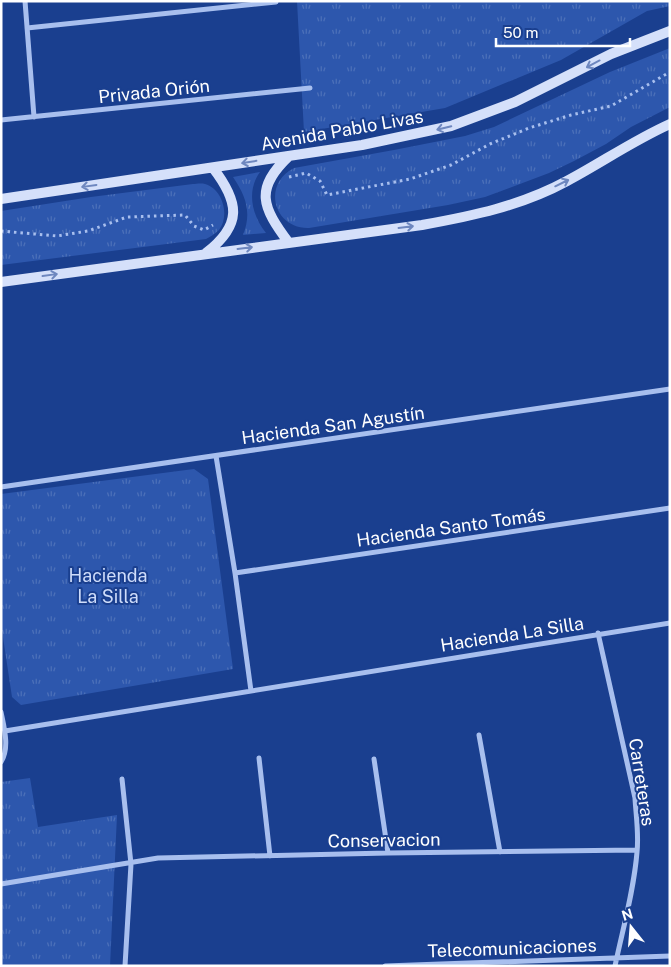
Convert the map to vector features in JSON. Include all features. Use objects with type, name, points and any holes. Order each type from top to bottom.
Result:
[{"type":"main road","name":"Avenida Pablo Livas","points":[[1,199],[371,144],[451,126],[515,102],[611,54],[670,31]]},
{"type":"main road","points":[[1,282],[422,225],[483,213],[531,197],[565,182],[670,124]]},
{"type":"main road","points":[[289,156],[270,177],[266,194],[270,214],[289,243]]},
{"type":"main road","points":[[205,254],[225,236],[230,229],[233,216],[233,207],[226,185],[213,168]]},
{"type":"street","points":[[25,1],[34,117]]},
{"type":"street","points":[[26,28],[276,2]]},
{"type":"street","name":"Privada Orión","points":[[1,120],[310,88]]},
{"type":"street","name":"Hacienda San Agustín","points":[[1,487],[670,389]]},
{"type":"street","points":[[216,456],[235,573],[250,691]]},
{"type":"street","name":"Hacienda Santo Tomás","points":[[235,573],[670,508]]},
{"type":"street","name":"Hacienda La Silla","points":[[4,731],[598,633],[670,623]]},
{"type":"street","name":"Carreteras","points":[[598,633],[635,798],[637,825],[637,850],[615,966]]},
{"type":"street","points":[[1,712],[5,751],[1,762]]},
{"type":"street","points":[[479,735],[500,852]]},
{"type":"street","points":[[259,758],[270,856]]},
{"type":"street","points":[[374,759],[388,853]]},
{"type":"street","points":[[122,779],[132,864],[126,966]]},
{"type":"street","name":"Conservacion","points":[[1,884],[132,864],[158,858],[637,850]]},
{"type":"street","name":"Telecomunicaciones","points":[[385,966],[670,956]]},
{"type":"path","points":[[286,178],[306,173],[320,181],[327,195],[410,179],[451,165],[490,144],[529,128],[570,115],[610,106],[670,72]]},
{"type":"path","points":[[1,231],[57,236],[88,231],[127,217],[185,215],[194,226],[204,230],[213,226],[215,220]]},
{"type":"green space","points":[[297,1],[670,1],[670,6],[647,11],[561,60],[445,108],[304,132]]},
{"type":"green space","points":[[670,48],[670,107],[631,127],[606,144],[549,173],[485,197],[309,228],[297,226],[287,221],[280,214],[275,194],[278,184],[284,175],[294,168],[465,136],[494,127],[610,72]]},
{"type":"green space","points":[[260,172],[253,187],[252,203],[257,219],[266,233],[243,235],[247,219],[246,205],[233,177]]},
{"type":"green space","points":[[203,184],[211,187],[216,191],[223,204],[224,218],[222,224],[219,230],[206,239],[1,265],[1,211]]},
{"type":"green space","name":"Hacienda La Silla","points":[[194,469],[208,479],[233,669],[21,705],[12,697],[1,624],[1,494]]},
{"type":"green space","points":[[30,778],[38,827],[117,815],[110,966],[1,966],[1,782]]}]
